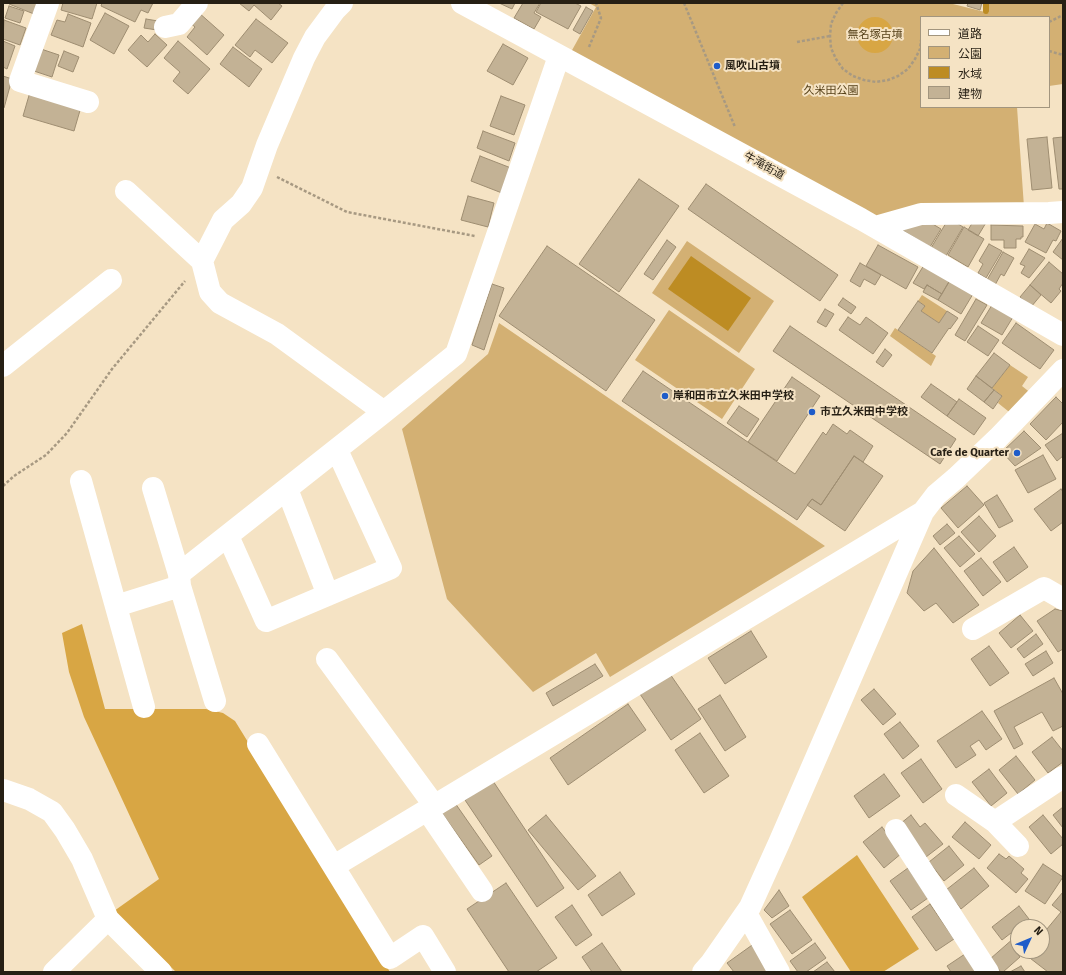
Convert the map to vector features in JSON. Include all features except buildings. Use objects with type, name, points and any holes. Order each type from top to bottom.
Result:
[{"type":"street","points":[[48,3],[20,81],[88,102]]},
{"type":"street","points":[[165,27],[179,24],[196,3]]},
{"type":"street","points":[[202,261],[223,220],[241,204],[252,188],[267,145],[304,58],[315,37],[342,3]]},
{"type":"street","name":"牛滝街道","points":[[462,3],[875,227],[1063,335]]},
{"type":"street","points":[[116,606],[180,580],[228,536],[456,354],[559,56]]},
{"type":"street","points":[[126,191],[202,261],[210,292],[220,303],[277,334],[384,412]]},
{"type":"street","points":[[875,227],[921,214],[1063,212]]},
{"type":"street","points":[[3,366],[111,280]]},
{"type":"street","points":[[703,972],[750,908],[786,829],[923,512],[936,495],[993,443],[1063,370]]},
{"type":"street","points":[[228,536],[266,621],[391,568],[337,450]]},
{"type":"street","points":[[81,481],[144,706]]},
{"type":"street","points":[[153,488],[215,701]]},
{"type":"street","points":[[286,489],[328,595]]},
{"type":"street","points":[[334,866],[923,512]]},
{"type":"street","points":[[981,630],[1041,581],[1063,599]]},
{"type":"street","points":[[327,660],[431,808],[482,891]]},
{"type":"street","points":[[258,744],[390,958],[423,936],[446,972]]},
{"type":"street","points":[[995,822],[1063,777]]},
{"type":"street","points":[[3,790],[29,799],[52,812],[65,830],[82,860],[108,919],[161,972]]},
{"type":"street","points":[[956,795],[995,822],[1018,846]]},
{"type":"street","points":[[896,830],[988,972]]},
{"type":"street","points":[[746,913],[779,972]]},
{"type":"street","points":[[54,972],[108,919]]},
{"type":"path","points":[[580,67],[601,18],[596,3]]},
{"type":"path","points":[[684,3],[734,124]]},
{"type":"path","points":[[843,3],[831,24],[831,48],[843,69],[853,76],[876,82],[888,80],[898,76],[908,69],[920,49]]},
{"type":"path","points":[[1050,22],[1063,15]]},
{"type":"path","points":[[797,42],[830,36]]},
{"type":"path","points":[[1050,51],[1063,55]]},
{"type":"path","points":[[259,168],[347,212],[496,240]]},
{"type":"path","points":[[3,486],[14,476],[46,454],[67,433],[112,369],[202,261]]},
{"type":"green space","name":"久米田公園","points":[[589,3],[949,3],[989,13],[988,3],[1063,3],[1063,84],[1050,86],[1050,16],[920,16],[920,108],[1017,108],[1024,207],[880,219],[571,52],[596,7]]},
{"type":"green space","name":"無名塚古墳","points":[[875,17],[885,20],[890,25],[893,35],[890,45],[885,50],[875,53],[865,50],[860,45],[857,35],[860,25],[865,20]]},
{"type":"green space","points":[[687,241],[774,301],[739,353],[652,293]]},
{"type":"green space","points":[[922,295],[947,311],[939,323],[921,311],[925,306],[918,301]]},
{"type":"green space","points":[[669,310],[755,369],[722,419],[635,360]]},
{"type":"green space","points":[[499,323],[825,546],[610,677],[596,653],[533,692],[447,599],[402,429],[488,354]]},
{"type":"green space","points":[[895,328],[936,356],[931,366],[890,336]]},
{"type":"green space","points":[[1010,365],[1028,377],[1022,386],[1032,394],[1013,415],[998,403],[1002,396],[992,388]]},
{"type":"green space","points":[[82,624],[105,709],[206,709],[223,713],[235,721],[390,972],[176,972],[114,911],[159,879],[84,717],[69,672],[62,633]]},
{"type":"green space","points":[[857,855],[919,949],[883,972],[851,972],[802,897]]},
{"type":"water","points":[[691,256],[751,298],[728,331],[668,289]]},
{"type":"waterway","points":[[986,3],[986,11]]},
{"type":"place","name":"風吹山古墳","points":[[717,66]]},
{"type":"place","name":"岸和田市立久米田中学校","points":[[665,396]]},
{"type":"place","name":"市立久米田中学校","points":[[812,412]]},
{"type":"place","name":"Cafe de Quarter","points":[[1017,453]]}]
